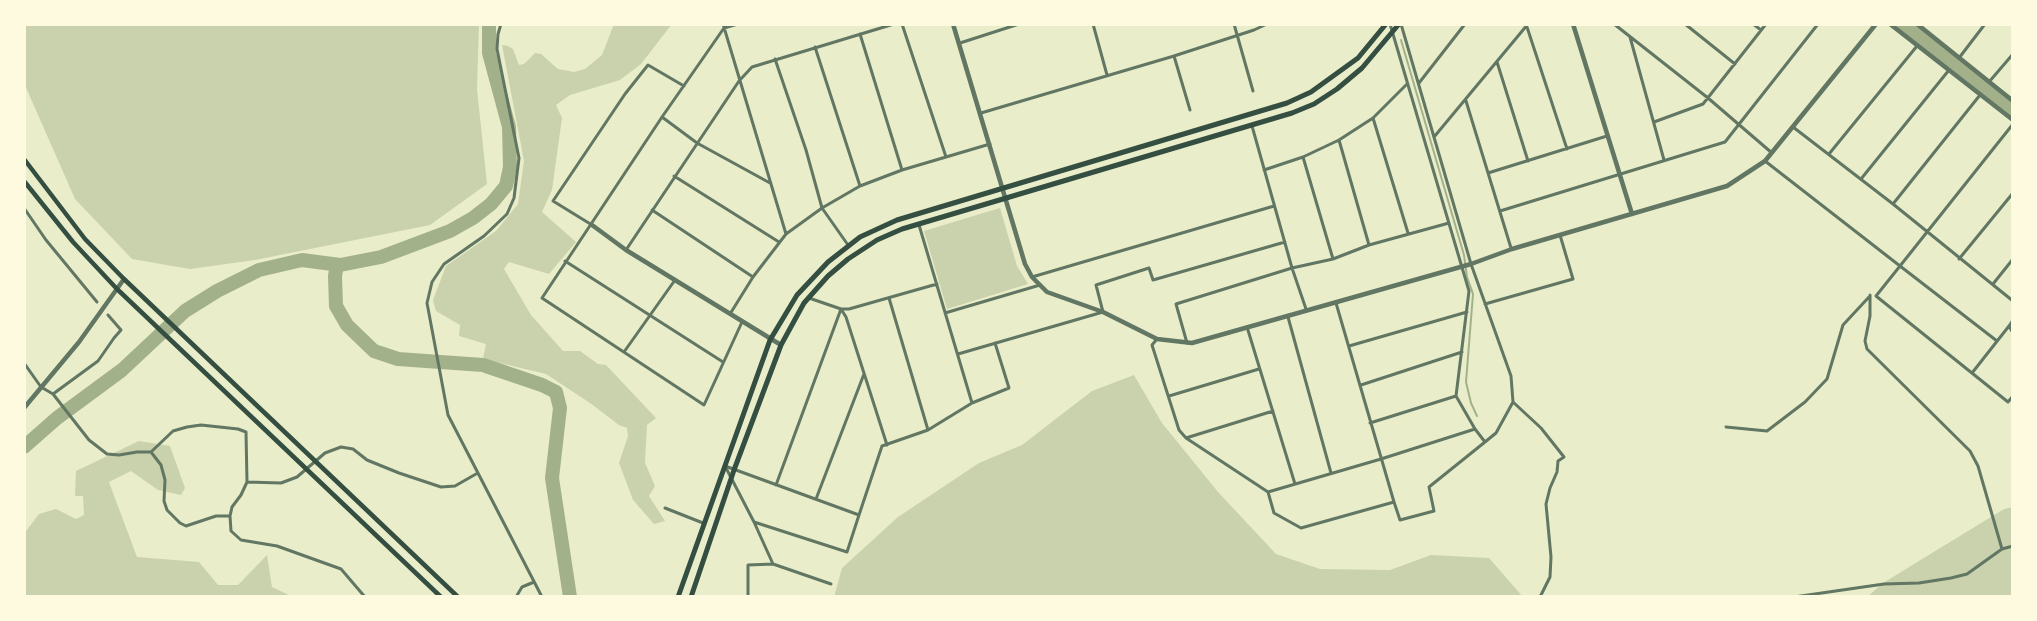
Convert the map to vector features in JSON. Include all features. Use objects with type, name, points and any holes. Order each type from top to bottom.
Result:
[{"type":"main road","points":[[678,597],[770,340],[782,318],[810,279],[848,245],[897,220],[1287,103],[1311,92],[1358,58],[1388,24]]},
{"type":"main road","points":[[691,597],[733,473],[781,345],[794,319],[828,276],[862,249],[892,234],[1251,126],[1314,104],[1362,68],[1400,24]]},
{"type":"main road","points":[[24,159],[85,239],[124,279],[458,597]]},
{"type":"main road","points":[[24,180],[73,242],[117,289],[441,597]]},
{"type":"street","points":[[501,24],[497,49],[519,158],[516,187],[507,214],[484,236],[444,264],[432,282],[427,303],[448,415],[542,597]]},
{"type":"street","points":[[738,24],[724,26],[542,298],[704,405],[742,322]]},
{"type":"street","points":[[626,250],[739,80],[752,67],[894,24]]},
{"type":"street","points":[[902,24],[946,157]]},
{"type":"street","points":[[953,24],[1025,264],[1032,277],[1047,292],[1102,312],[1157,339],[1186,343],[1471,264],[1512,249],[1726,186],[1765,161],[1876,24]]},
{"type":"street","points":[[960,43],[1019,24]]},
{"type":"street","points":[[1093,24],[1107,75]]},
{"type":"street","points":[[1234,24],[1253,91]]},
{"type":"street","points":[[981,113],[1174,56],[1267,24]]},
{"type":"street","points":[[1388,24],[1393,33],[1469,291],[1456,396],[1485,442]]},
{"type":"street","points":[[1336,303],[1400,520],[1434,511],[1429,487],[1496,433],[1513,402],[1511,376],[1471,264],[1400,24]]},
{"type":"street","points":[[1419,83],[1465,24]]},
{"type":"street","points":[[1434,137],[1466,101],[1527,24]]},
{"type":"street","points":[[1527,24],[1567,149]]},
{"type":"street","points":[[1574,24],[1632,214]]},
{"type":"street","points":[[1614,24],[1708,98],[1772,153]]},
{"type":"street","points":[[1685,24],[1735,64]]},
{"type":"street","points":[[1753,24],[1761,31]]},
{"type":"street","points":[[1654,122],[1703,104],[1766,24]]},
{"type":"street","points":[[1500,211],[1725,142],[1818,24]]},
{"type":"street","points":[[1890,24],[2013,122],[1876,296],[2008,402],[2013,396]]},
{"type":"street","points":[[1917,24],[2013,101]]},
{"type":"street","points":[[1925,30],[1930,24]]},
{"type":"street","points":[[1959,58],[1985,24]]},
{"type":"street","points":[[724,26],[786,234]]},
{"type":"street","points":[[860,34],[902,170]]},
{"type":"street","points":[[1629,35],[1664,160]]},
{"type":"street","points":[[1829,154],[1917,45]]},
{"type":"street","points":[[815,47],[860,186]]},
{"type":"street","points":[[1989,82],[2013,54]]},
{"type":"street","points":[[1174,56],[1190,110]]},
{"type":"street","points":[[775,59],[806,150],[822,208],[848,245]]},
{"type":"street","points":[[1497,62],[1528,161]]},
{"type":"street","points":[[684,86],[648,65],[553,201],[592,225],[626,250],[781,345]]},
{"type":"street","points":[[1861,179],[1949,70]]},
{"type":"street","points":[[1264,170],[1303,157],[1339,140],[1373,118],[1407,84]]},
{"type":"street","points":[[1893,204],[1980,94]]},
{"type":"street","points":[[1466,101],[1512,249]]},
{"type":"street","points":[[662,117],[697,143],[771,184]]},
{"type":"street","points":[[1373,118],[1408,233]]},
{"type":"street","points":[[1251,126],[1306,309]]},
{"type":"street","points":[[1793,128],[1893,204],[2013,301]]},
{"type":"street","points":[[1488,173],[1607,136]]},
{"type":"street","points":[[1339,140],[1369,245]]},
{"type":"street","points":[[729,315],[779,242],[786,234],[822,208],[860,186],[902,170],[990,144]]},
{"type":"street","points":[[1303,157],[1333,259]]},
{"type":"street","points":[[1765,161],[1997,341]]},
{"type":"street","points":[[675,176],[779,242]]},
{"type":"street","points":[[1959,259],[2013,193]]},
{"type":"street","points":[[1032,277],[1274,206]]},
{"type":"street","points":[[24,208],[46,240],[97,302]]},
{"type":"street","points":[[652,210],[753,277]]},
{"type":"street","points":[[1186,343],[1176,304],[1292,268],[1333,259],[1408,233],[1449,223]]},
{"type":"street","points":[[919,225],[972,403]]},
{"type":"street","points":[[1485,304],[1573,279],[1560,235]]},
{"type":"street","points":[[1102,312],[1096,285],[1149,268],[1153,280],[1285,242]]},
{"type":"street","points":[[1993,284],[2013,259]]},
{"type":"street","points":[[565,261],[723,362]]},
{"type":"street","points":[[24,408],[79,342],[124,279]]},
{"type":"street","points":[[624,352],[675,280]]},
{"type":"street","points":[[809,298],[841,309],[937,284]]},
{"type":"street","points":[[945,313],[1040,285]]},
{"type":"street","points":[[1726,427],[1767,431],[1805,402],[1827,379],[1843,325],[1870,295],[1870,316],[1865,341],[1867,349],[1970,451],[1978,466],[2002,549]]},
{"type":"street","points":[[890,298],[928,430]]},
{"type":"street","points":[[841,309],[846,317],[865,372],[887,445]]},
{"type":"street","points":[[776,485],[841,309]]},
{"type":"street","points":[[958,354],[1102,312]]},
{"type":"street","points":[[1348,346],[1467,312]]},
{"type":"street","points":[[54,394],[98,361],[121,330],[108,315]]},
{"type":"street","points":[[1287,315],[1331,473]]},
{"type":"street","points":[[1972,373],[2013,320]]},
{"type":"street","points":[[2009,326],[2013,333]]},
{"type":"street","points":[[1247,327],[1295,484]]},
{"type":"street","points":[[1157,339],[1152,345],[1179,430],[1185,438],[1268,492],[1274,513],[1301,528],[1394,502]]},
{"type":"street","points":[[754,522],[847,552],[882,446],[928,430],[972,403],[1009,388],[995,344]]},
{"type":"street","points":[[1360,385],[1462,352]]},
{"type":"street","points":[[24,363],[42,387],[54,394],[89,440],[107,454],[151,452],[173,431],[187,427],[201,425],[246,432],[247,482],[242,495],[232,507],[231,531],[241,540],[277,546],[341,568],[365,597]]},
{"type":"street","points":[[1168,396],[1259,369]]},
{"type":"street","points":[[816,499],[865,372]]},
{"type":"street","points":[[1370,423],[1456,396]]},
{"type":"street","points":[[1513,402],[1541,428],[1564,457],[1558,461],[1557,472],[1546,504],[1551,557],[1550,577],[1540,597]]},
{"type":"street","points":[[1185,438],[1273,411]]},
{"type":"street","points":[[1268,492],[1475,429]]},
{"type":"street","points":[[247,482],[281,483],[297,477],[308,470],[325,453],[340,447],[353,449],[378,465],[441,487],[455,486],[477,474]]},
{"type":"street","points":[[151,452],[161,465],[165,480],[164,501],[167,510],[180,523],[186,526],[216,516],[230,516]]},
{"type":"street","points":[[725,466],[733,473],[776,485],[859,515]]},
{"type":"street","points":[[725,466],[733,473],[773,564]]},
{"type":"street","points":[[670,510],[672,504]]},
{"type":"street","points":[[665,508],[705,524]]},
{"type":"street","points":[[1794,597],[1884,584],[1919,583],[1951,578],[1967,574],[2002,549],[2013,546]]},
{"type":"street","points":[[747,597],[748,565],[773,564],[831,584]]},
{"type":"street","points":[[516,597],[522,587],[534,582]]},
{"type":"green space","points":[[24,24],[479,24],[477,89],[487,184],[430,225],[255,260],[190,269],[132,259],[75,199],[24,83]]},
{"type":"green space","points":[[614,24],[672,24],[641,64],[620,80],[570,95],[556,105],[562,118],[552,190],[542,212],[576,242],[549,274],[509,262],[504,269],[531,315],[563,351],[580,351],[598,364],[606,365],[656,418],[647,425],[645,463],[655,486],[649,496],[665,521],[654,524],[633,500],[619,463],[628,436],[627,428],[619,425],[546,374],[483,359],[486,344],[459,336],[460,325],[436,311],[433,300],[446,266],[496,231],[518,204],[524,161],[502,45],[513,49],[519,65],[524,64],[535,53],[541,54],[558,69],[574,72],[585,69],[602,55]]},
{"type":"green space","points":[[1000,208],[1017,266],[1028,284],[947,309],[924,231]]},
{"type":"green space","points":[[1134,375],[1162,423],[1218,492],[1276,554],[1320,569],[1390,570],[1431,555],[1489,558],[1523,597],[834,597],[842,568],[898,517],[979,463],[1022,445],[1092,391]]},
{"type":"green space","points":[[139,441],[170,446],[185,488],[181,495],[158,490],[131,471],[109,482],[137,557],[199,562],[218,585],[238,585],[267,555],[272,587],[293,597],[24,597],[26,531],[39,514],[56,509],[76,519],[84,515],[83,496],[75,496],[76,471]]},
{"type":"green space","points":[[2013,507],[2013,597],[1867,597],[1883,583],[2004,509]]},
{"type":"waterway","points":[[24,447],[57,418],[122,370],[185,311],[217,291],[259,270],[302,260],[340,265],[381,257],[450,231],[491,204],[506,186],[510,167],[509,127],[489,53],[489,24]]},
{"type":"waterway","points":[[1903,24],[2013,111]]},
{"type":"waterway","points":[[1401,40],[1464,255],[1467,277],[1473,294],[1466,382],[1477,416]]},
{"type":"waterway","points":[[337,265],[336,306],[347,325],[374,351],[398,359],[483,365],[556,392],[560,408],[552,478],[570,597]]}]
